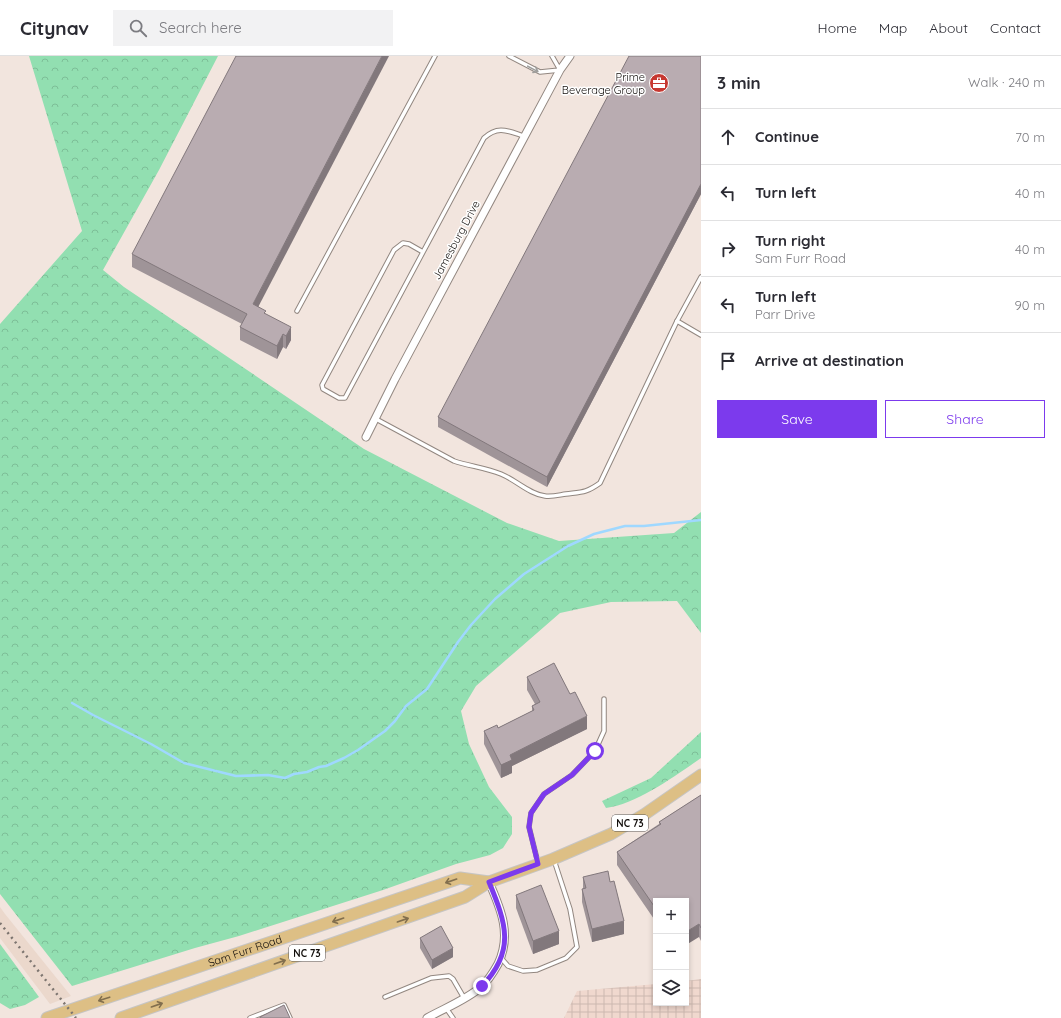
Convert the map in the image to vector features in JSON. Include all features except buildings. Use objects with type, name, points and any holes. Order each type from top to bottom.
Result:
[{"type":"main road","name":"Sam Furr Road","points":[[121,1018],[465,897],[489,882],[554,859],[612,834],[645,814],[701,775]]},
{"type":"main road","name":"Sam Furr Road","points":[[47,1018],[460,878],[489,882]]},
{"type":"street","name":"Jamesburg Drive","points":[[366,437],[395,379],[524,136],[560,70],[570,56]]},
{"type":"street","points":[[428,1018],[482,986],[490,978],[501,958],[505,940],[504,920],[489,882]]},
{"type":"lane","points":[[297,311],[435,56]]},
{"type":"lane","points":[[509,56],[540,72],[560,70],[552,56]]},
{"type":"lane","points":[[423,252],[409,244],[403,243],[394,250],[322,385],[323,389],[339,398],[345,398],[484,138],[490,132],[504,130],[524,136]]},
{"type":"lane","points":[[376,419],[454,461],[502,474],[538,495],[546,497],[581,493],[592,489],[600,483],[677,321],[701,277]]},
{"type":"lane","points":[[677,321],[701,335]]},
{"type":"lane","points":[[538,864],[529,827],[531,813],[544,794],[572,775],[595,751],[604,731],[604,699]]},
{"type":"lane","points":[[501,958],[508,966],[523,971],[536,970],[566,958],[577,947],[570,909],[554,859]]},
{"type":"lane","points":[[385,997],[431,978],[449,976],[453,979],[464,998]]},
{"type":"lane","points":[[250,1018],[284,1005],[290,1018]]},
{"type":"lane","points":[[446,1008],[453,1018]]},
{"type":"shaded area","points":[[0,907],[71,996],[50,1004],[0,938]]},
{"type":"shaded area","points":[[701,979],[701,1018],[564,1018],[577,991],[653,984],[653,1006],[689,1006],[689,981]]},
{"type":"green space","points":[[29,56],[218,56],[159,170],[103,270],[124,287],[364,449],[507,523],[559,541],[674,533],[701,512],[701,633],[677,601],[611,602],[560,613],[476,686],[461,711],[469,744],[489,787],[512,817],[512,834],[503,848],[490,855],[456,864],[383,890],[239,936],[72,986],[0,894],[0,324],[82,231]]},
{"type":"green space","points":[[701,732],[701,758],[668,781],[643,795],[630,801],[606,808],[602,801],[651,778]]},
{"type":"green space","points":[[0,944],[39,997],[25,1005],[10,1009],[0,1003]]},
{"type":"waterway","points":[[72,703],[184,763],[236,776],[268,775],[285,778],[294,774],[307,772],[344,758],[385,731],[395,721],[406,706],[427,689],[471,625],[495,599],[524,574],[568,546],[594,534],[625,526],[644,526],[701,520]]},
{"type":"railway","points":[[0,923],[76,1018]]},
{"type":"place","name":"Prime Beverage Group","points":[[659,83]]},
{"type":"route","points":[[482,986],[490,978],[501,958],[505,940],[504,920],[489,882],[538,864],[529,827],[531,813],[544,794],[572,775],[595,751]]}]
